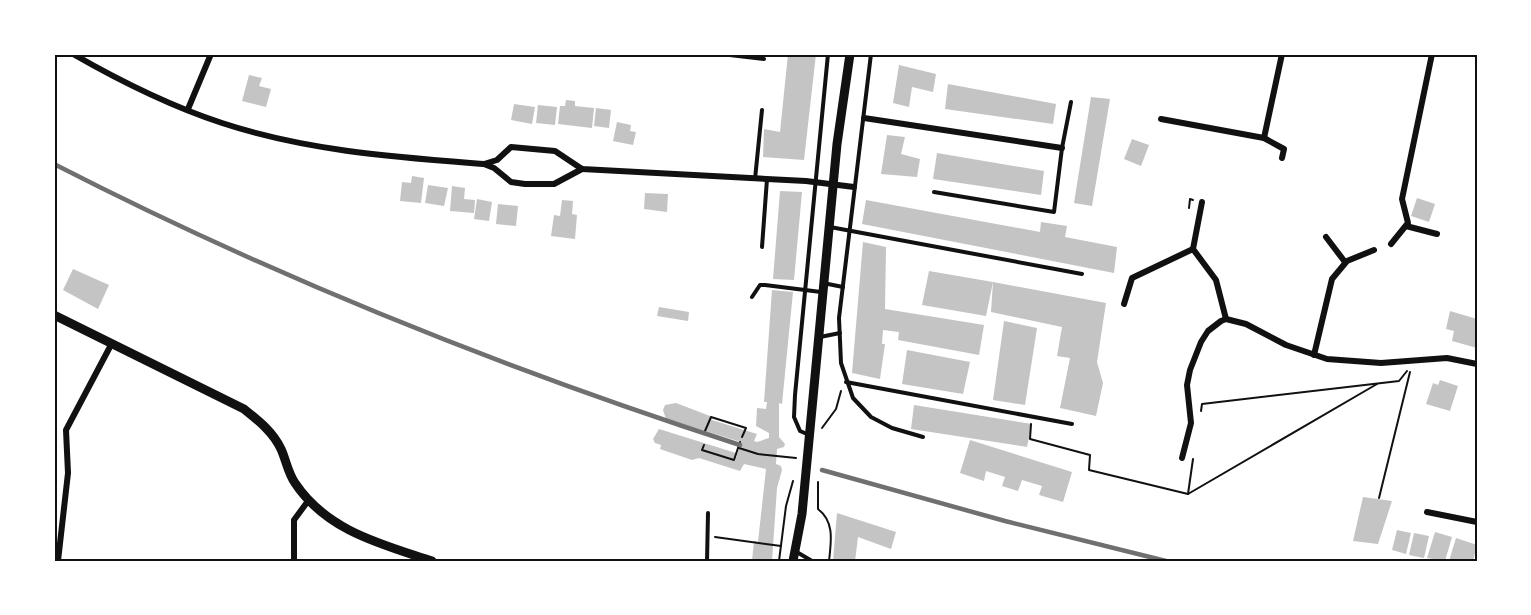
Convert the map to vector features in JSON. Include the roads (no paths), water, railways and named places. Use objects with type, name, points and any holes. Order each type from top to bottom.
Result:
[{"type":"street","points":[[73,54],[129,86],[221,123],[306,144],[359,154],[484,165],[494,168],[511,182],[533,185],[554,184],[582,169]]},
{"type":"street","points":[[188,109],[211,54]]},
{"type":"street","points":[[793,561],[805,486],[801,458],[807,434],[832,184],[850,54]]},
{"type":"street","points":[[1264,138],[1282,54]]},
{"type":"street","points":[[1391,244],[1408,223],[1402,199],[1432,54]]},
{"type":"street","points":[[864,118],[1062,148]]},
{"type":"street","points":[[1161,119],[1264,138],[1284,149],[1282,158]]},
{"type":"street","points":[[484,165],[497,160],[511,147],[523,147],[555,151],[582,169],[767,179],[854,187]]},
{"type":"street","points":[[1202,202],[1193,249],[1216,280],[1226,319]]},
{"type":"street","points":[[1406,226],[1437,234]]},
{"type":"street","points":[[1326,237],[1345,262]]},
{"type":"street","points":[[1124,304],[1132,278],[1193,249]]},
{"type":"street","points":[[1314,355],[1332,279],[1345,262],[1374,250]]},
{"type":"street","points":[[54,315],[244,409],[265,426],[280,448],[293,481],[308,501],[330,521],[363,538],[432,561]]},
{"type":"street","points":[[1182,458],[1191,423],[1187,385],[1195,355],[1208,331],[1226,319],[1246,324],[1286,345],[1314,355],[1361,363],[1447,358],[1477,364]]},
{"type":"street","points":[[58,561],[68,473],[66,430],[112,343]]},
{"type":"street","points":[[294,561],[294,520],[308,501]]},
{"type":"street","points":[[1427,512],[1477,522]]},
{"type":"lane","points":[[721,54],[764,59]]},
{"type":"lane","points":[[807,434],[800,431],[795,417],[814,183],[828,54]]},
{"type":"lane","points":[[871,54],[843,287],[840,333],[845,382],[870,417],[892,428],[923,437]]},
{"type":"lane","points":[[934,192],[1054,212],[1062,148],[1071,102]]},
{"type":"lane","points":[[755,180],[762,110]]},
{"type":"lane","points":[[762,247],[767,179]]},
{"type":"lane","points":[[829,227],[1082,274]]},
{"type":"lane","points":[[752,297],[760,285],[805,289],[843,287]]},
{"type":"lane","points":[[817,338],[840,333]]},
{"type":"lane","points":[[845,382],[1072,424]]},
{"type":"lane","points":[[706,561],[708,513]]},
{"type":"lane","points":[[794,550],[806,555],[812,561]]},
{"type":"railway","points":[[54,164],[221,245],[391,318],[565,385],[740,445]]},
{"type":"railway","points":[[822,470],[1005,521],[1166,561]]}]
